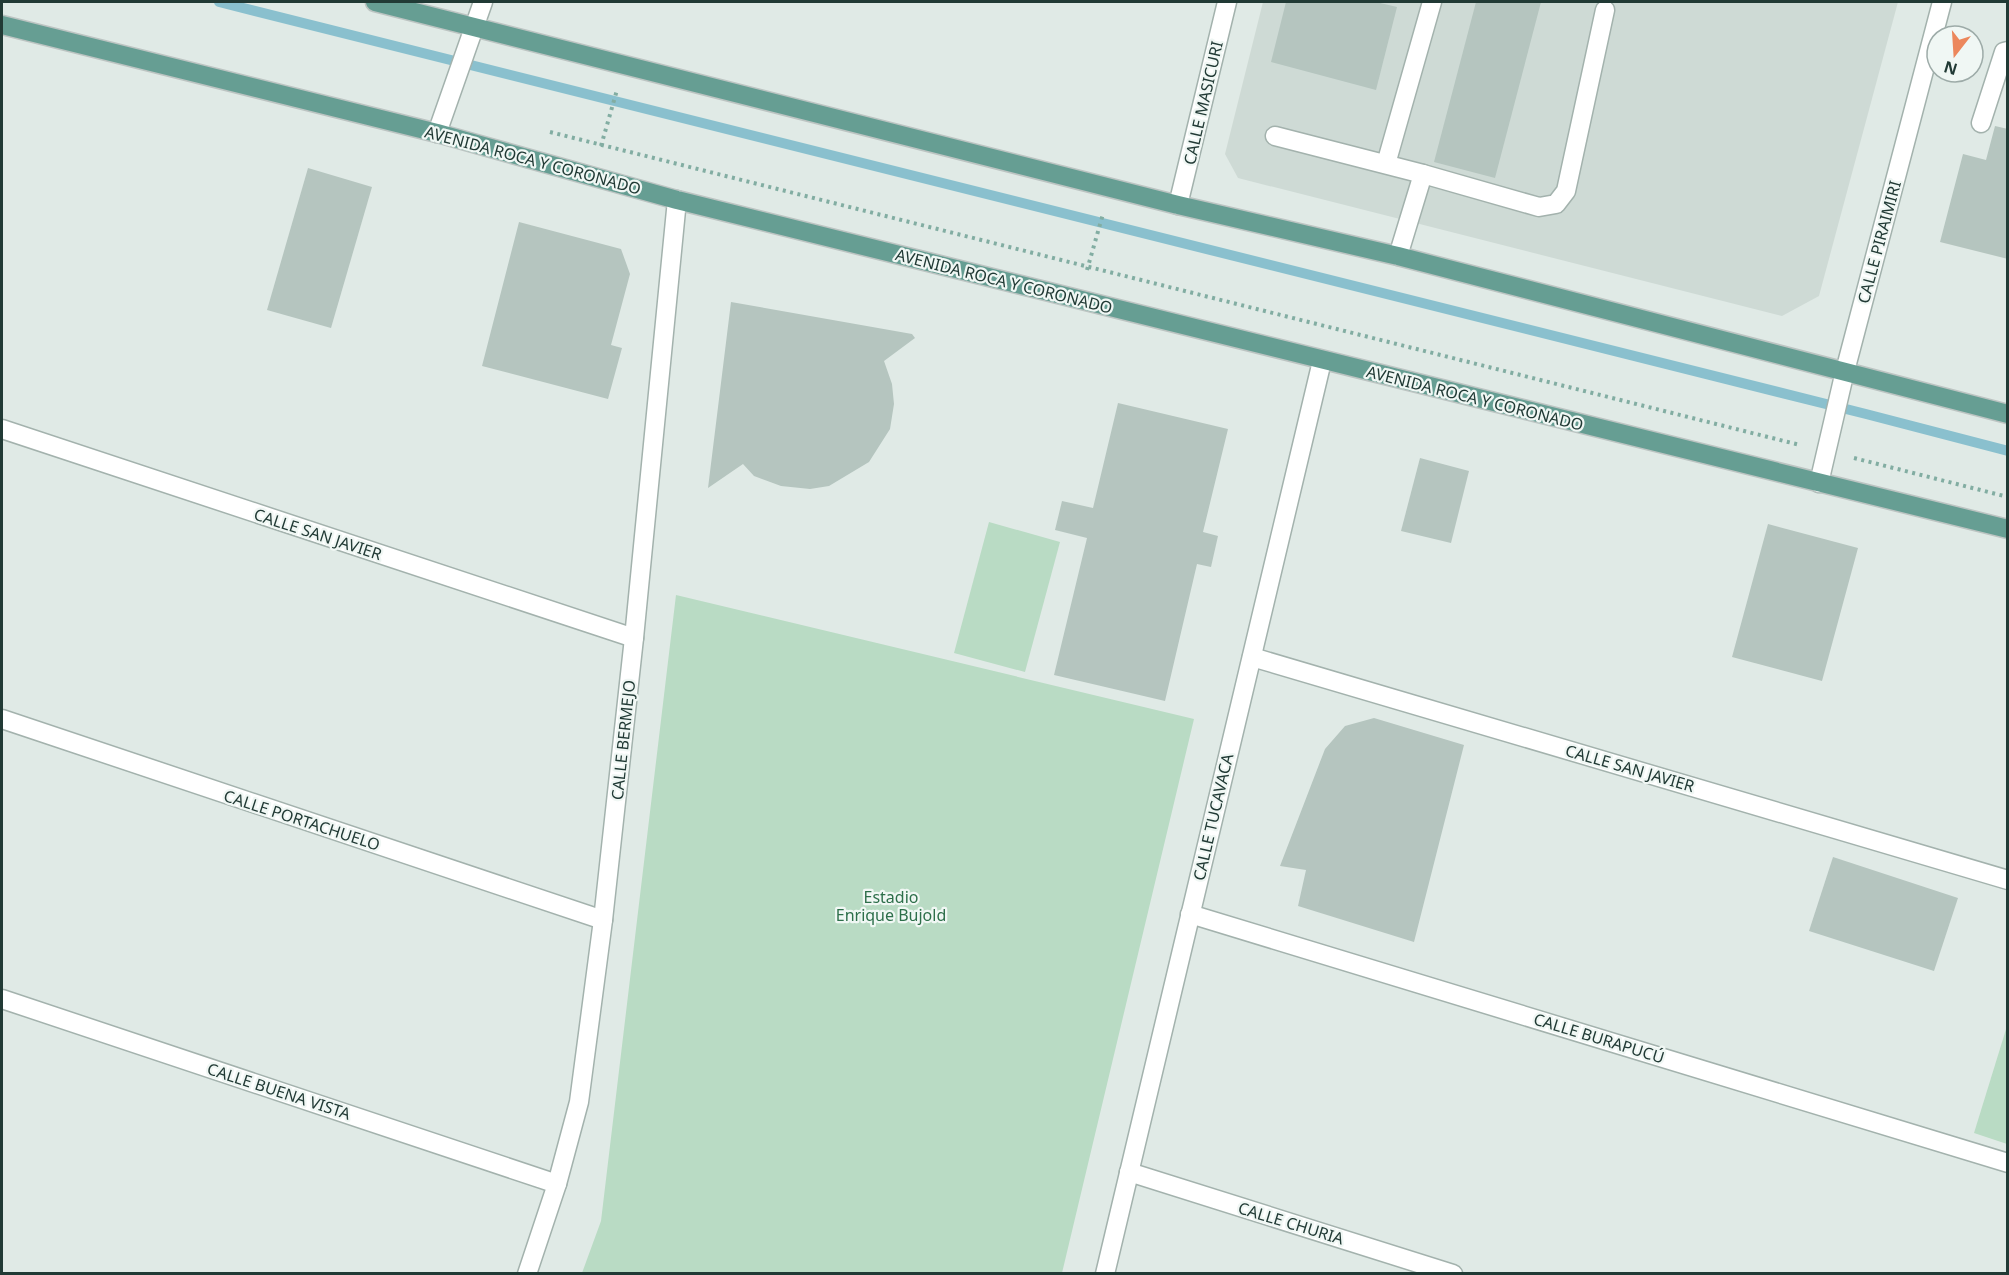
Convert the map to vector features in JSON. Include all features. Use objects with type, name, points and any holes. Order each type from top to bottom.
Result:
[{"type":"main road","points":[[375,2],[1178,204],[1398,256],[2007,414]]},
{"type":"main road","name":"AVENIDA ROCA Y CORONADO","points":[[2,25],[437,133],[678,200],[2007,529]]},
{"type":"street","points":[[437,133],[483,2]]},
{"type":"street","name":"CALLE MASICURI","points":[[1178,204],[1227,2]]},
{"type":"street","points":[[1386,164],[1432,2]]},
{"type":"street","name":"CALLE PIRAIMIRI","points":[[1819,483],[1845,371],[1942,2]]},
{"type":"street","points":[[1275,136],[1539,207],[1556,204],[1566,191],[1605,10]]},
{"type":"street","points":[[1982,123],[2004,52],[2007,51]]},
{"type":"street","points":[[1398,256],[1423,174]]},
{"type":"street","name":"CALLE BERMEJO","points":[[527,1274],[557,1184],[579,1102],[603,920],[634,638],[678,200]]},
{"type":"street","name":"CALLE TUCAVACA","points":[[1105,1274],[1323,361]]},
{"type":"street","name":"CALLE SAN JAVIER","points":[[2,429],[634,638]]},
{"type":"street","name":"CALLE SAN JAVIER","points":[[1252,657],[2007,880]]},
{"type":"street","name":"CALLE PORTACHUELO","points":[[2,719],[603,920]]},
{"type":"street","name":"CALLE BURAPUCÚ","points":[[1190,914],[2007,1163]]},
{"type":"street","name":"CALLE BUENA VISTA","points":[[2,999],[557,1184]]},
{"type":"street","name":"CALLE CHURIA","points":[[1129,1172],[1453,1274]]},
{"type":"path","points":[[601,145],[616,92]]},
{"type":"path","points":[[543,130],[1791,443],[1827,448],[2007,497]]},
{"type":"path","points":[[1092,252],[1102,216]]},
{"type":"shaded area","points":[[1263,2],[1898,2],[1819,296],[1782,316],[1238,178],[1225,154]]},
{"type":"green space","points":[[989,522],[1060,542],[1025,672],[954,653]]},
{"type":"green space","name":"Estadio Enrique Bujold","points":[[676,595],[1194,719],[1062,1273],[582,1273],[601,1221]]},
{"type":"green space","points":[[2007,1026],[2007,1144],[1974,1133]]},
{"type":"building","points":[[1286,2],[1376,2],[1397,7],[1376,90],[1271,62]]},
{"type":"building","points":[[1476,2],[1541,2],[1495,178],[1434,162]]},
{"type":"building","points":[[1995,126],[2008,129],[2008,259],[1940,242],[1963,154],[1986,160]]},
{"type":"building","points":[[308,168],[372,187],[331,328],[267,310]]},
{"type":"building","points":[[519,222],[621,249],[630,274],[611,345],[622,348],[608,399],[482,366]]},
{"type":"building","points":[[731,302],[912,334],[915,338],[884,361],[892,384],[894,404],[890,429],[869,462],[829,486],[810,489],[781,486],[754,476],[743,464],[708,488]]},
{"type":"building","points":[[1118,403],[1228,429],[1203,532],[1218,536],[1211,567],[1197,564],[1165,701],[1054,675],[1087,538],[1055,530],[1062,501],[1093,508]]},
{"type":"building","points":[[1420,458],[1469,471],[1451,543],[1401,531]]},
{"type":"building","points":[[1768,524],[1858,548],[1822,681],[1732,657]]},
{"type":"building","points":[[1374,718],[1464,745],[1414,942],[1298,906],[1306,870],[1280,866],[1325,749],[1345,726]]},
{"type":"building","points":[[1833,857],[1958,898],[1934,971],[1809,931]]},
{"type":"waterway","points":[[219,2],[2008,451]]}]
